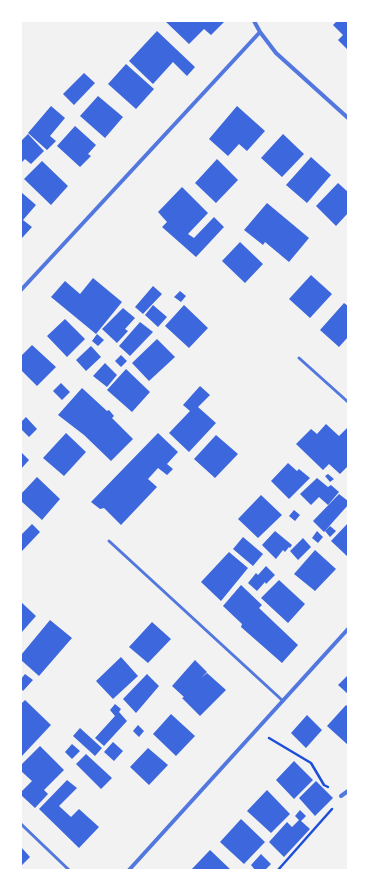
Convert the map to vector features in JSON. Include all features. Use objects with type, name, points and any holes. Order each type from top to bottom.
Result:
[{"type":"street","points":[[254,21],[260,32],[276,52],[348,118]]},
{"type":"street","points":[[21,290],[260,32]]},
{"type":"street","points":[[129,870],[348,629]]},
{"type":"street","points":[[341,796],[348,791]]},
{"type":"lane","points":[[299,358],[348,402]]},
{"type":"lane","points":[[109,541],[283,701]]},
{"type":"lane","points":[[21,824],[68,870]]},
{"type":"path","points":[[256,731],[311,763],[324,785],[341,796],[329,812],[278,870]]},
{"type":"building","points":[[165,21],[224,22],[211,35],[204,29],[189,44]]},
{"type":"building","points":[[337,21],[348,21],[348,50],[338,40],[343,35],[333,25]]},
{"type":"building","points":[[157,31],[195,67],[187,76],[173,62],[153,84],[129,61]]},
{"type":"building","points":[[126,64],[154,89],[136,109],[108,84]]},
{"type":"building","points":[[84,73],[95,83],[74,105],[63,94]]},
{"type":"building","points":[[98,96],[123,117],[105,138],[80,116]]},
{"type":"building","points":[[51,106],[65,118],[50,136],[56,141],[47,150],[28,133]]},
{"type":"building","points":[[237,106],[265,131],[247,151],[239,144],[228,156],[209,139]]},
{"type":"building","points":[[75,126],[96,145],[88,154],[91,156],[80,167],[57,146]]},
{"type":"building","points":[[28,134],[44,151],[31,164],[25,159],[21,163],[21,141]]},
{"type":"building","points":[[283,134],[304,154],[282,177],[261,158]]},
{"type":"building","points":[[311,157],[331,175],[307,203],[286,185]]},
{"type":"building","points":[[217,159],[238,180],[216,203],[195,183]]},
{"type":"building","points":[[42,161],[68,186],[51,205],[24,179]]},
{"type":"building","points":[[338,183],[348,192],[348,213],[336,226],[316,206]]},
{"type":"building","points":[[182,187],[208,213],[188,234],[194,238],[214,217],[224,227],[196,257],[162,227],[167,222],[158,212]]},
{"type":"building","points":[[21,192],[36,205],[23,220],[32,227],[22,238]]},
{"type":"building","points":[[267,203],[309,238],[289,262],[265,242],[263,245],[244,230]]},
{"type":"building","points":[[240,242],[263,264],[245,283],[222,261]]},
{"type":"building","points":[[311,275],[332,294],[310,318],[289,299]]},
{"type":"building","points":[[93,278],[122,302],[96,334],[51,297],[65,281],[80,294]]},
{"type":"building","points":[[153,286],[162,294],[143,314],[135,307]]},
{"type":"building","points":[[180,291],[186,296],[181,302],[174,297]]},
{"type":"building","points":[[344,303],[348,306],[348,337],[339,347],[320,330]]},
{"type":"building","points":[[153,305],[167,317],[158,327],[145,315]]},
{"type":"building","points":[[184,305],[208,328],[189,348],[165,326]]},
{"type":"building","points":[[123,308],[135,318],[125,329],[128,331],[117,343],[102,329]]},
{"type":"building","points":[[65,319],[85,339],[67,357],[47,336]]},
{"type":"building","points":[[140,322],[153,332],[130,356],[119,346]]},
{"type":"building","points":[[97,334],[104,340],[98,346],[92,341]]},
{"type":"building","points":[[157,339],[175,357],[149,381],[132,363]]},
{"type":"building","points":[[32,345],[56,367],[37,386],[21,370],[21,356]]},
{"type":"building","points":[[91,346],[101,357],[86,371],[76,360]]},
{"type":"building","points":[[121,355],[127,361],[121,367],[115,361]]},
{"type":"building","points":[[105,363],[117,375],[107,387],[93,376]]},
{"type":"building","points":[[126,369],[150,392],[132,412],[107,390]]},
{"type":"building","points":[[61,383],[70,392],[62,400],[53,391]]},
{"type":"building","points":[[200,386],[210,395],[198,407],[216,423],[189,452],[169,433],[190,411],[183,405]]},
{"type":"building","points":[[82,388],[107,411],[109,410],[114,416],[112,418],[133,439],[111,461],[84,435],[58,415]]},
{"type":"building","points":[[26,417],[37,429],[29,437],[21,429],[21,422]]},
{"type":"building","points":[[326,424],[339,436],[348,427],[348,466],[340,474],[329,464],[323,470],[296,444],[311,429],[317,434]]},
{"type":"building","points":[[66,433],[86,452],[64,476],[43,458]]},
{"type":"building","points":[[158,433],[178,452],[167,464],[173,469],[167,475],[158,468],[148,479],[157,487],[121,525],[104,508],[100,509],[91,502]]},
{"type":"building","points":[[216,435],[238,454],[215,478],[194,459]]},
{"type":"building","points":[[21,452],[29,460],[21,469]]},
{"type":"building","points":[[288,463],[297,471],[299,469],[310,478],[289,499],[271,481]]},
{"type":"building","points":[[328,474],[334,479],[330,482],[325,476]]},
{"type":"building","points":[[37,477],[60,499],[42,520],[21,501],[21,494]]},
{"type":"building","points":[[317,478],[328,487],[331,485],[339,492],[328,505],[319,497],[311,505],[300,494]]},
{"type":"building","points":[[339,494],[348,501],[348,505],[324,532],[313,521]]},
{"type":"building","points":[[261,495],[282,515],[258,538],[238,519]]},
{"type":"building","points":[[294,510],[300,515],[295,521],[289,516]]},
{"type":"building","points":[[348,523],[348,557],[331,541]]},
{"type":"building","points":[[32,524],[40,532],[22,551],[21,535]]},
{"type":"building","points":[[330,526],[336,531],[330,537],[325,531]]},
{"type":"building","points":[[275,531],[292,545],[285,552],[283,550],[276,559],[262,545]]},
{"type":"building","points":[[317,531],[323,537],[318,543],[312,538]]},
{"type":"building","points":[[243,537],[263,554],[253,566],[233,549]]},
{"type":"building","points":[[303,538],[311,547],[298,560],[290,551]]},
{"type":"building","points":[[315,550],[336,569],[315,591],[294,574]]},
{"type":"building","points":[[229,552],[248,568],[221,601],[201,582]]},
{"type":"building","points":[[266,566],[275,575],[266,584],[265,582],[257,591],[248,583],[256,573],[258,575]]},
{"type":"building","points":[[279,580],[305,604],[288,623],[261,598]]},
{"type":"building","points":[[241,585],[262,605],[259,608],[298,645],[282,663],[241,627],[242,624],[223,606]]},
{"type":"building","points":[[21,602],[36,616],[21,633]]},
{"type":"building","points":[[50,620],[72,638],[39,676],[21,660],[21,655]]},
{"type":"building","points":[[152,622],[171,639],[148,663],[129,647]]},
{"type":"building","points":[[121,657],[138,676],[113,699],[96,681]]},
{"type":"building","points":[[195,660],[207,672],[201,678],[207,673],[226,690],[200,716],[182,698],[184,697],[172,686]]},
{"type":"building","points":[[25,674],[33,680],[23,691],[21,688],[21,679]]},
{"type":"building","points":[[147,674],[159,686],[136,713],[123,699]]},
{"type":"building","points":[[348,675],[348,694],[338,685]]},
{"type":"building","points":[[25,700],[51,725],[21,757],[21,704]]},
{"type":"building","points":[[115,704],[121,709],[119,712],[127,721],[104,746],[95,738],[115,716],[110,710]]},
{"type":"building","points":[[346,705],[348,707],[348,745],[327,726]]},
{"type":"building","points":[[171,714],[195,736],[176,756],[153,734]]},
{"type":"building","points":[[307,715],[322,730],[306,748],[291,733]]},
{"type":"building","points":[[138,725],[144,731],[139,737],[133,731]]},
{"type":"building","points":[[80,728],[102,748],[95,756],[73,736]]},
{"type":"building","points":[[113,742],[123,751],[114,761],[104,752]]},
{"type":"building","points":[[72,744],[80,751],[72,759],[65,752]]},
{"type":"building","points":[[40,746],[64,770],[44,790],[48,794],[35,808],[21,795],[21,792],[32,781],[21,771],[21,765]]},
{"type":"building","points":[[148,748],[168,765],[149,785],[130,767]]},
{"type":"building","points":[[86,754],[112,778],[101,789],[76,764]]},
{"type":"building","points":[[294,761],[313,780],[294,799],[276,780]]},
{"type":"building","points":[[67,780],[77,788],[59,806],[71,817],[79,809],[99,827],[79,848],[39,809]]},
{"type":"building","points":[[316,781],[333,798],[315,816],[299,798]]},
{"type":"building","points":[[267,790],[290,814],[271,833],[247,811]]},
{"type":"building","points":[[300,810],[306,816],[301,821],[310,829],[284,857],[269,842],[287,822],[292,827],[299,820],[295,816]]},
{"type":"building","points":[[241,819],[265,842],[244,864],[220,842]]},
{"type":"building","points":[[21,847],[30,857],[21,866]]},
{"type":"building","points":[[210,850],[231,870],[191,870]]},
{"type":"building","points":[[261,854],[271,864],[265,870],[255,870],[251,865]]}]
